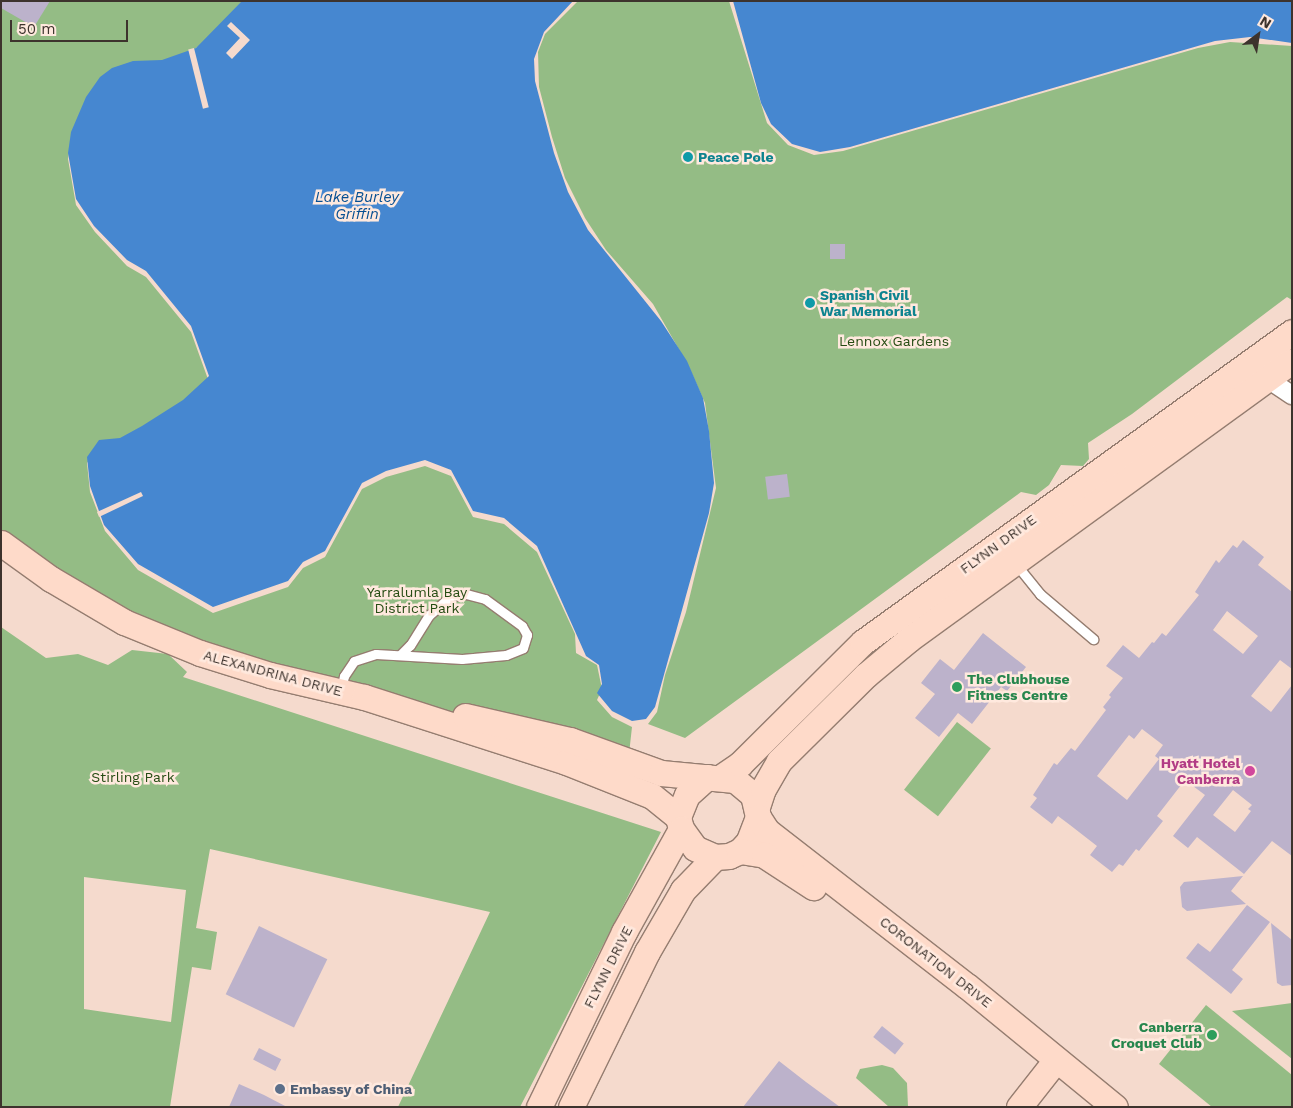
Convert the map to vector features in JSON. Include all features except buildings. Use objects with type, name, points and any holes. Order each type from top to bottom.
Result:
[{"type":"main road","name":"FLYNN DRIVE","points":[[714,777],[740,764],[863,642],[1009,552],[1194,417],[1274,366],[1292,332]]},
{"type":"main road","name":"ALEXANDRINA DRIVE","points":[[1,543],[51,579],[124,622],[200,653],[352,694],[602,775],[652,796],[680,823]]},
{"type":"main road","name":"FLYNN DRIVE","points":[[758,812],[763,788],[779,761],[823,716],[1009,552]]},
{"type":"main road","name":"ALEXANDRINA DRIVE","points":[[352,694],[404,702],[570,740],[661,773],[714,777]]},
{"type":"main road","points":[[714,777],[745,786],[758,812],[754,833],[740,851],[715,857],[695,848],[680,823],[687,795],[714,777]]},
{"type":"main road","name":"CORONATION DRIVE","points":[[758,812],[767,831],[1051,1066],[1091,1107]]},
{"type":"main road","name":"FLYNN DRIVE","points":[[539,1107],[624,932],[680,823]]},
{"type":"main road","name":"CORONATION DRIVE","points":[[740,851],[764,856],[791,870],[958,998],[1051,1066],[1114,1107]]},
{"type":"main road","name":"FLYNN DRIVE","points":[[571,1107],[646,952],[683,890],[715,857]]},
{"type":"main road","points":[[1019,1107],[1051,1066]]},
{"type":"street","points":[[1274,366],[1292,395]]},
{"type":"lane","points":[[1009,552],[1040,594],[1093,639]]},
{"type":"lane","points":[[352,694],[344,676],[354,661],[376,654],[462,659],[506,655],[524,648],[527,635],[522,626],[485,598],[466,594],[451,596],[429,614],[410,645],[400,654]]},
{"type":"green space","name":"Yarralumla Bay District Park","points":[[1,1],[244,1],[227,26],[71,137],[68,159],[76,205],[95,232],[127,266],[146,277],[191,332],[209,382],[142,432],[99,446],[87,463],[90,492],[105,531],[138,570],[213,613],[288,587],[303,568],[325,557],[362,489],[386,477],[425,466],[451,476],[473,517],[504,524],[537,552],[575,634],[576,653],[597,665],[602,689],[597,700],[612,717],[632,727],[629,754],[277,671],[131,616],[1,534]]},
{"type":"green space","name":"Lennox Gardens","points":[[578,1],[729,1],[767,123],[788,145],[814,155],[843,151],[1198,48],[1230,42],[1292,46],[1292,300],[1287,297],[1132,414],[1088,443],[1089,459],[1083,466],[1061,465],[1049,485],[1036,495],[1021,492],[685,738],[648,724],[657,712],[665,675],[686,612],[716,488],[705,403],[689,367],[653,304],[606,250],[585,218],[565,178],[552,137],[539,87],[538,52],[545,34]]},
{"type":"green space","name":"Stirling Park","points":[[1,627],[46,658],[78,654],[108,665],[132,650],[168,654],[187,672],[183,677],[661,832],[520,1107],[398,1107],[490,912],[210,849],[196,928],[217,932],[211,970],[192,967],[170,1107],[1,1107]],"holes":[[[84,877],[186,890],[171,1022],[84,1009]]]},
{"type":"green space","points":[[957,722],[991,748],[938,816],[904,790]]},
{"type":"green space","points":[[1292,1003],[1292,1059],[1232,1011]]},
{"type":"green space","name":"Canberra Croquet Club","points":[[1206,1005],[1292,1075],[1292,1107],[1212,1107],[1159,1064]]},
{"type":"green space","points":[[882,1065],[893,1068],[907,1083],[908,1107],[889,1107],[856,1078],[860,1069]]},
{"type":"water","name":"Lake Burley Griffin","points":[[242,1],[573,1],[544,32],[534,59],[535,81],[554,153],[568,192],[588,230],[661,321],[687,361],[703,398],[709,431],[714,483],[709,513],[655,707],[646,719],[632,721],[612,711],[597,693],[602,684],[599,665],[586,656],[537,546],[504,518],[473,511],[451,470],[425,460],[386,471],[362,483],[325,551],[303,562],[288,581],[213,607],[138,564],[104,525],[90,486],[87,457],[99,440],[120,438],[142,426],[183,400],[209,376],[191,326],[146,271],[127,260],[94,226],[76,199],[68,153],[71,132],[86,97],[100,77],[112,68],[133,61],[162,60],[196,48]]},
{"type":"water","points":[[733,1],[1292,1],[1292,43],[1250,37],[1215,41],[850,147],[820,152],[792,144],[771,124],[761,103]]},
{"type":"pier","points":[[231,22],[250,40],[232,59],[226,53],[240,38],[227,26]]},
{"type":"pier","points":[[194,48],[209,107],[203,109],[188,49]]},
{"type":"pier","points":[[141,492],[143,496],[99,517],[97,512]]},
{"type":"place","name":"Peace Pole","points":[[688,157]]},
{"type":"place","name":"Spanish Civil War Memorial","points":[[810,303]]},
{"type":"place","name":"The Clubhouse Fitness Centre","points":[[957,687]]},
{"type":"place","name":"Hyatt Hotel Canberra","points":[[1250,771]]},
{"type":"place","name":"Canberra Croquet Club","points":[[1212,1035]]},
{"type":"place","name":"Embassy of China","points":[[280,1089]]}]
